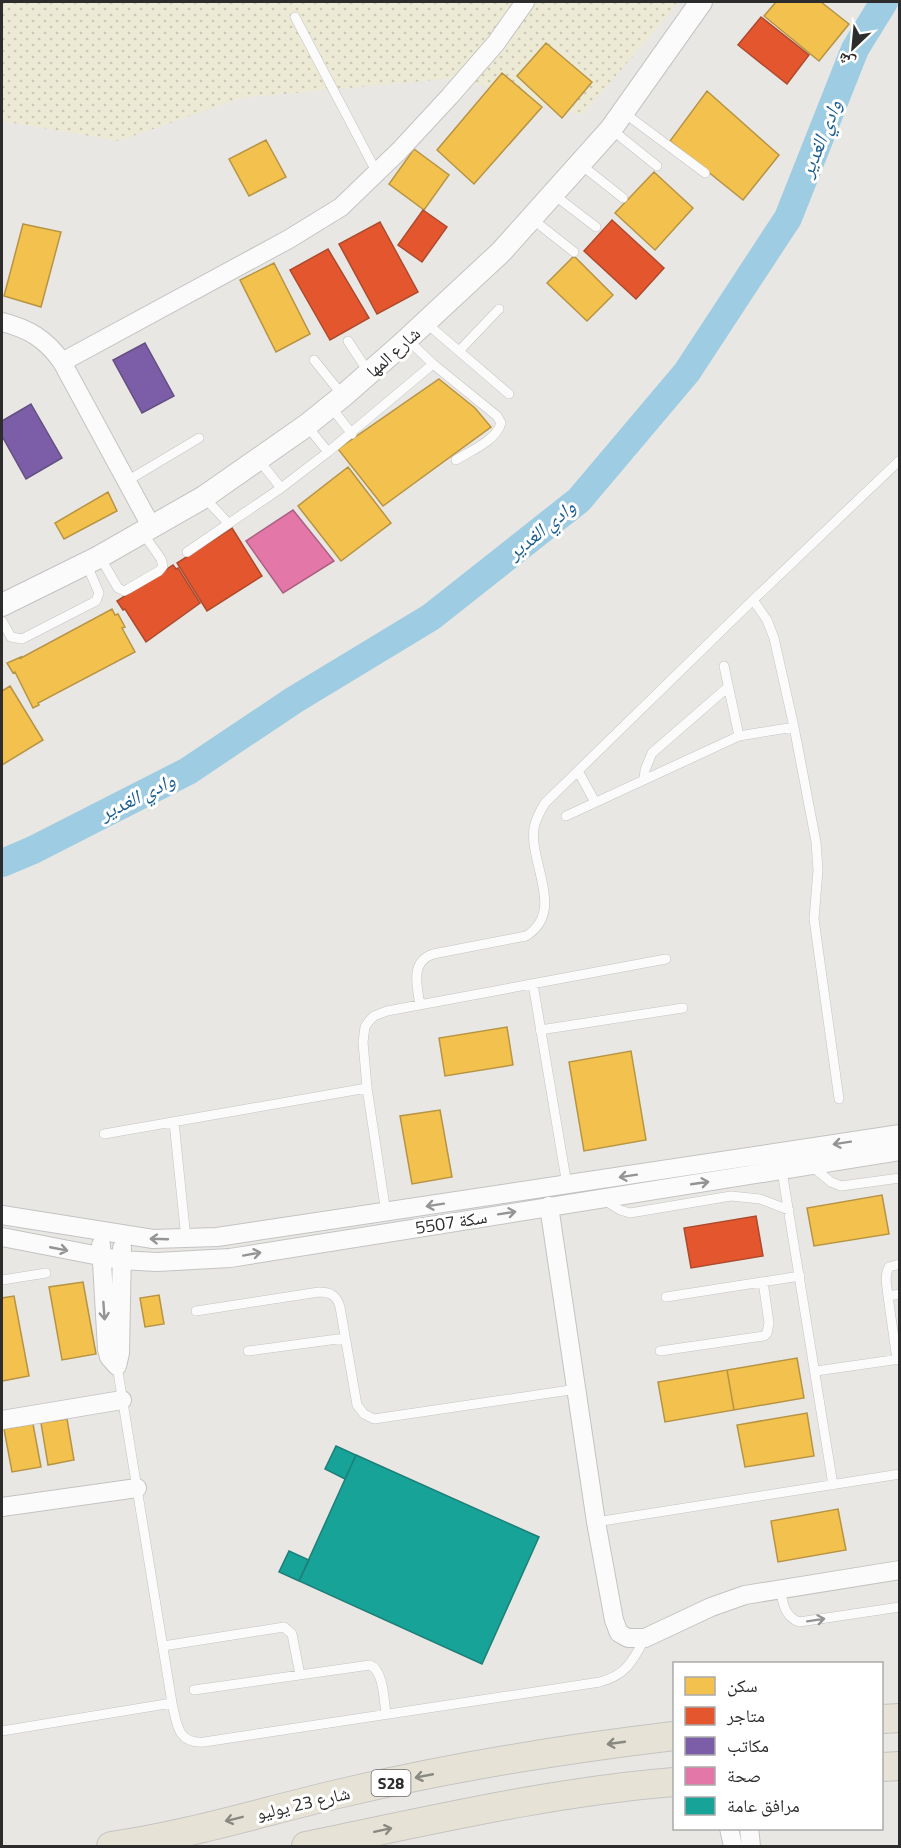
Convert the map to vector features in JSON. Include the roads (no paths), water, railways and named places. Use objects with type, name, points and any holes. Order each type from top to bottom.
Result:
[{"type":"main road","name":"شارع 23 يوليو","points":[[111,1846],[207,1826],[345,1792],[528,1755],[673,1736]]},
{"type":"main road","points":[[883,1767],[900,1766]]},
{"type":"main road","points":[[306,1846],[546,1798],[673,1782]]},
{"type":"street","points":[[62,362],[341,207],[377,173],[465,78],[496,43],[525,2]]},
{"type":"street","name":"شارع المها","points":[[2,605],[93,560],[204,497],[337,401],[501,252],[617,121],[701,2]]},
{"type":"street","points":[[2,322],[22,327],[52,347],[127,481],[146,529]]},
{"type":"street","name":"سكة 5507","points":[[2,1215],[153,1239],[217,1237],[900,1134]]},
{"type":"street","name":"سكة 5507","points":[[2,1238],[120,1260],[157,1262],[230,1258],[599,1197],[782,1171],[900,1151]]},
{"type":"street","points":[[549,1206],[596,1522],[616,1627],[620,1633],[628,1638],[645,1638],[728,1601],[780,1588],[900,1570]]},
{"type":"street","points":[[102,1232],[100,1257],[107,1353],[117,1366]]},
{"type":"street","points":[[117,1366],[120,1353],[120,1260],[124,1235]]},
{"type":"street","points":[[2,1420],[122,1400]]},
{"type":"street","points":[[2,1507],[137,1488]]},
{"type":"street","points":[[638,1785],[673,1788]]},
{"type":"street","points":[[729,1830],[733,1846]]},
{"type":"street","points":[[749,1830],[751,1846]]},
{"type":"lane","points":[[295,17],[377,173]]},
{"type":"lane","points":[[617,121],[657,166]]},
{"type":"lane","points":[[617,121],[705,173]]},
{"type":"lane","points":[[580,164],[623,198]]},
{"type":"lane","points":[[553,194],[596,227]]},
{"type":"lane","points":[[531,218],[574,252]]},
{"type":"lane","points":[[459,351],[499,309]]},
{"type":"lane","points":[[425,322],[509,394]]},
{"type":"lane","points":[[407,339],[433,364],[497,416],[501,423],[494,435],[456,460]]},
{"type":"lane","points":[[348,341],[369,373]]},
{"type":"lane","points":[[314,360],[352,434]]},
{"type":"lane","points":[[187,552],[281,488],[352,434],[433,364]]},
{"type":"lane","points":[[306,425],[328,452]]},
{"type":"lane","points":[[127,481],[199,438]]},
{"type":"lane","points":[[258,459],[281,488]]},
{"type":"lane","points":[[420,1005],[416,972],[424,958],[434,954],[526,936],[538,926],[545,911],[546,902],[534,840],[537,819],[545,803],[900,460]]},
{"type":"lane","points":[[204,497],[228,523]]},
{"type":"lane","points":[[93,560],[118,588],[124,591],[159,571],[162,566],[161,560],[146,529]]},
{"type":"lane","points":[[2,621],[11,637],[22,639],[96,602],[99,593],[93,560]]},
{"type":"lane","points":[[753,600],[761,609],[771,628],[794,727],[816,842],[818,870],[814,919],[839,1099]]},
{"type":"lane","points":[[724,666],[739,736]]},
{"type":"lane","points":[[644,780],[645,770],[652,753],[728,687]]},
{"type":"lane","points":[[566,816],[739,736],[794,727]]},
{"type":"lane","points":[[578,771],[595,802]]},
{"type":"lane","points":[[386,1213],[367,1088],[363,1035],[369,1021],[381,1013],[666,959]]},
{"type":"lane","points":[[533,984],[567,1185]]},
{"type":"lane","points":[[540,1030],[683,1008]]},
{"type":"lane","points":[[104,1134],[367,1088]]},
{"type":"lane","points":[[174,1122],[186,1239]]},
{"type":"lane","points":[[812,1165],[831,1182],[841,1186],[900,1178]]},
{"type":"lane","points":[[782,1171],[833,1485]]},
{"type":"lane","points":[[599,1197],[620,1210],[630,1213],[731,1196],[760,1199],[789,1210]]},
{"type":"lane","points":[[816,1371],[898,1360],[886,1272],[889,1267],[900,1264]]},
{"type":"lane","points":[[2,1280],[46,1273]]},
{"type":"lane","points":[[666,1297],[800,1276]]},
{"type":"lane","points":[[660,1351],[764,1336],[769,1323],[763,1282]]},
{"type":"lane","points":[[196,1311],[327,1292],[333,1295],[338,1300],[357,1406],[364,1414],[374,1419],[578,1389]]},
{"type":"lane","points":[[888,1296],[900,1294]]},
{"type":"lane","points":[[248,1351],[345,1338]]},
{"type":"lane","points":[[117,1366],[172,1703],[180,1733],[187,1740],[195,1743],[612,1678],[631,1663],[645,1638]]},
{"type":"lane","points":[[596,1522],[900,1474]]},
{"type":"lane","points":[[780,1588],[787,1614],[799,1622],[900,1607]]},
{"type":"lane","points":[[164,1646],[284,1627],[292,1634],[300,1675]]},
{"type":"lane","points":[[194,1690],[365,1665],[374,1666],[379,1674],[386,1715]]},
{"type":"lane","points":[[2,1731],[172,1703]]},
{"type":"waterway","name":"وادي الغدير","points":[[2,863],[33,850],[188,771],[294,700],[431,617],[579,500],[687,372],[788,218],[855,49],[884,2]]}]
